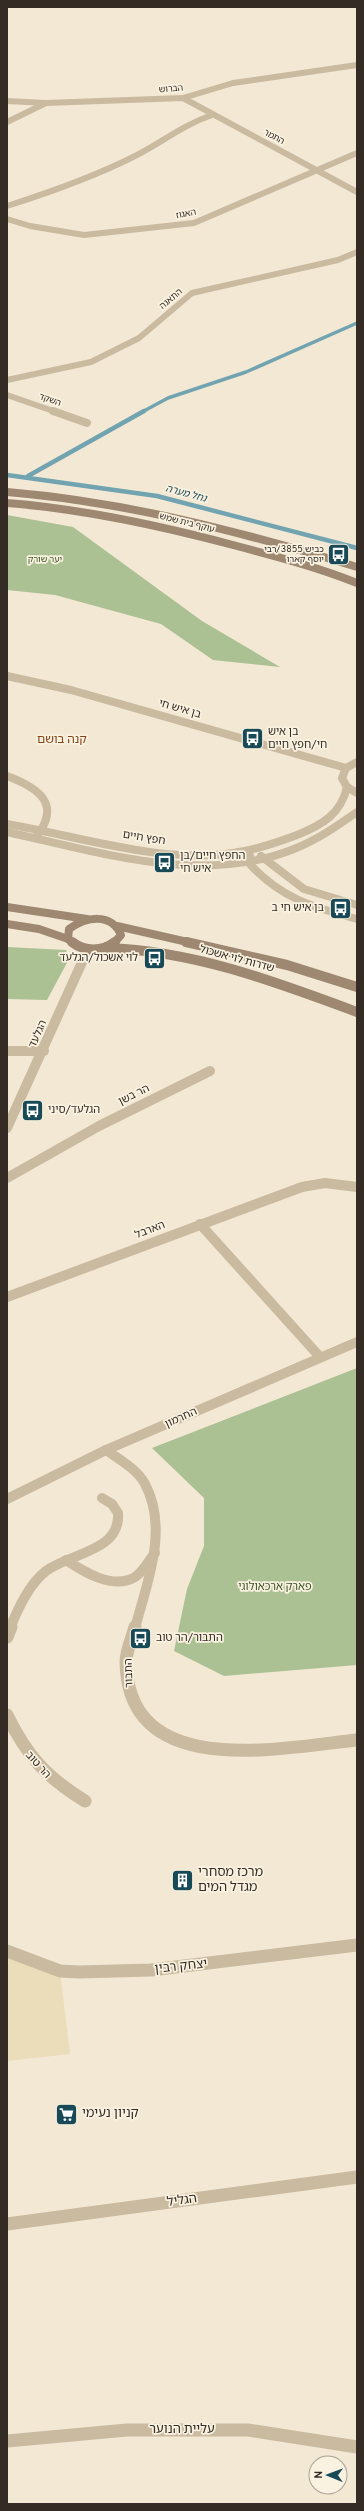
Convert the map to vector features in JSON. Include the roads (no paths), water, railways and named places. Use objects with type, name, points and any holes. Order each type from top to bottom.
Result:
[{"type":"main road","name":"עוקף בית שמש","points":[[7,492],[80,499],[151,511],[235,532],[357,567]]},
{"type":"main road","name":"עוקף בית שמש","points":[[7,503],[102,515],[178,530],[319,569],[357,583]]},
{"type":"main road","points":[[7,907],[105,920],[117,926],[121,936],[107,948],[88,949],[79,947],[68,939],[39,929],[7,924]]},
{"type":"main road","points":[[68,939],[69,929],[74,924],[89,919]]},
{"type":"main road","name":"שדרות לוי אשכול","points":[[117,926],[145,934],[217,948],[301,968],[357,987]]},
{"type":"main road","name":"שדרות לוי אשכול","points":[[107,948],[141,948],[219,966],[272,981],[357,1012]]},
{"type":"street","name":"הברוש","points":[[7,101],[46,103],[183,98],[233,83],[357,65]]},
{"type":"street","name":"התמר","points":[[183,98],[357,192]]},
{"type":"street","points":[[7,122],[46,103]]},
{"type":"street","points":[[7,206],[53,191],[137,155],[188,123],[212,115]]},
{"type":"street","name":"האגוז","points":[[7,219],[30,226],[84,235],[194,223],[319,171],[357,153]]},
{"type":"street","name":"התאנה","points":[[7,380],[91,362],[139,338],[192,293],[338,260],[357,252]]},
{"type":"street","points":[[7,380],[10,384],[7,388]]},
{"type":"street","name":"השקד","points":[[7,395],[87,423]]},
{"type":"street","name":"בן איש חי","points":[[7,676],[71,690],[346,768]]},
{"type":"street","points":[[357,762],[346,768],[342,778],[347,787],[357,793]]},
{"type":"street","points":[[7,776],[24,782],[40,793],[46,801],[48,819],[43,830],[35,838]]},
{"type":"street","name":"חפץ חיים","points":[[7,824],[151,852],[218,856],[251,852],[278,845],[329,820],[345,802],[347,787]]},
{"type":"street","name":"חפץ חיים","points":[[7,832],[147,860],[201,864],[248,862],[265,858],[311,841],[357,812]]},
{"type":"street","points":[[357,905],[304,889],[289,880],[265,858],[251,852],[248,862],[272,887],[289,898],[357,919]]},
{"type":"street","name":"הגלעד","points":[[7,1128],[44,1051],[88,949]]},
{"type":"street","points":[[7,1051],[44,1051]]},
{"type":"street","name":"הר בשן","points":[[7,1178],[99,1126],[210,1071]]},
{"type":"street","name":"הארבל","points":[[7,1297],[302,1187],[325,1183],[357,1187]]},
{"type":"street","points":[[200,1224],[320,1357]]},
{"type":"street","name":"החרמון","points":[[7,1499],[106,1450],[357,1342]]},
{"type":"street","name":"התבור","points":[[106,1450],[126,1464],[145,1483],[155,1510],[155,1553],[126,1661],[130,1695],[151,1727],[189,1746],[246,1752],[357,1740]]},
{"type":"street","points":[[7,1637],[25,1599],[44,1572],[66,1560],[98,1546],[113,1535],[118,1516],[114,1504],[102,1498]]},
{"type":"street","points":[[66,1560],[82,1572],[102,1579],[119,1580],[135,1577],[155,1553]]},
{"type":"street","name":"הר טוב","points":[[7,1715],[20,1745],[41,1770],[55,1783],[85,1801]]},
{"type":"street","name":"יצחק רבין","points":[[7,1951],[60,1971],[79,1972],[151,1970],[357,1945]]},
{"type":"street","name":"הגליל","points":[[7,2224],[357,2177]]},
{"type":"street","name":"עליית הנוער","points":[[7,2441],[127,2430],[248,2430],[357,2446]]},
{"type":"waterway","points":[[142,412],[168,398],[246,372],[357,323]]},
{"type":"waterway","points":[[28,476],[144,411]]},
{"type":"waterway","name":"נחל מערה","points":[[7,475],[157,496],[357,548]]},
{"type":"place","name":"כביש 3855/רבי יוסף קארו","points":[[339,554]]},
{"type":"place","name":"בן איש חי/חפץ חיים","points":[[252,738]]},
{"type":"place","name":"החפץ חיים/בן איש חי","points":[[164,862]]},
{"type":"place","name":"בן איש חי ב","points":[[340,908]]},
{"type":"place","name":"לוי אשכול/הגלעד","points":[[154,958]]},
{"type":"place","name":"הגלעד/סיני","points":[[33,1110]]},
{"type":"place","name":"התבור/הר טוב","points":[[141,1638]]},
{"type":"place","name":"מרכז מסחרי מגדל המים","points":[[182,1880]]},
{"type":"place","name":"קניון נעימי","points":[[66,2114]]},
{"type":"district","name":"קנה בושם","points":[[62,740]]},
{"type":"park label","name":"יער שורק","points":[[45,559]]},
{"type":"park label","name":"פארק ארכאולוגי","points":[[275,1587]]}]
